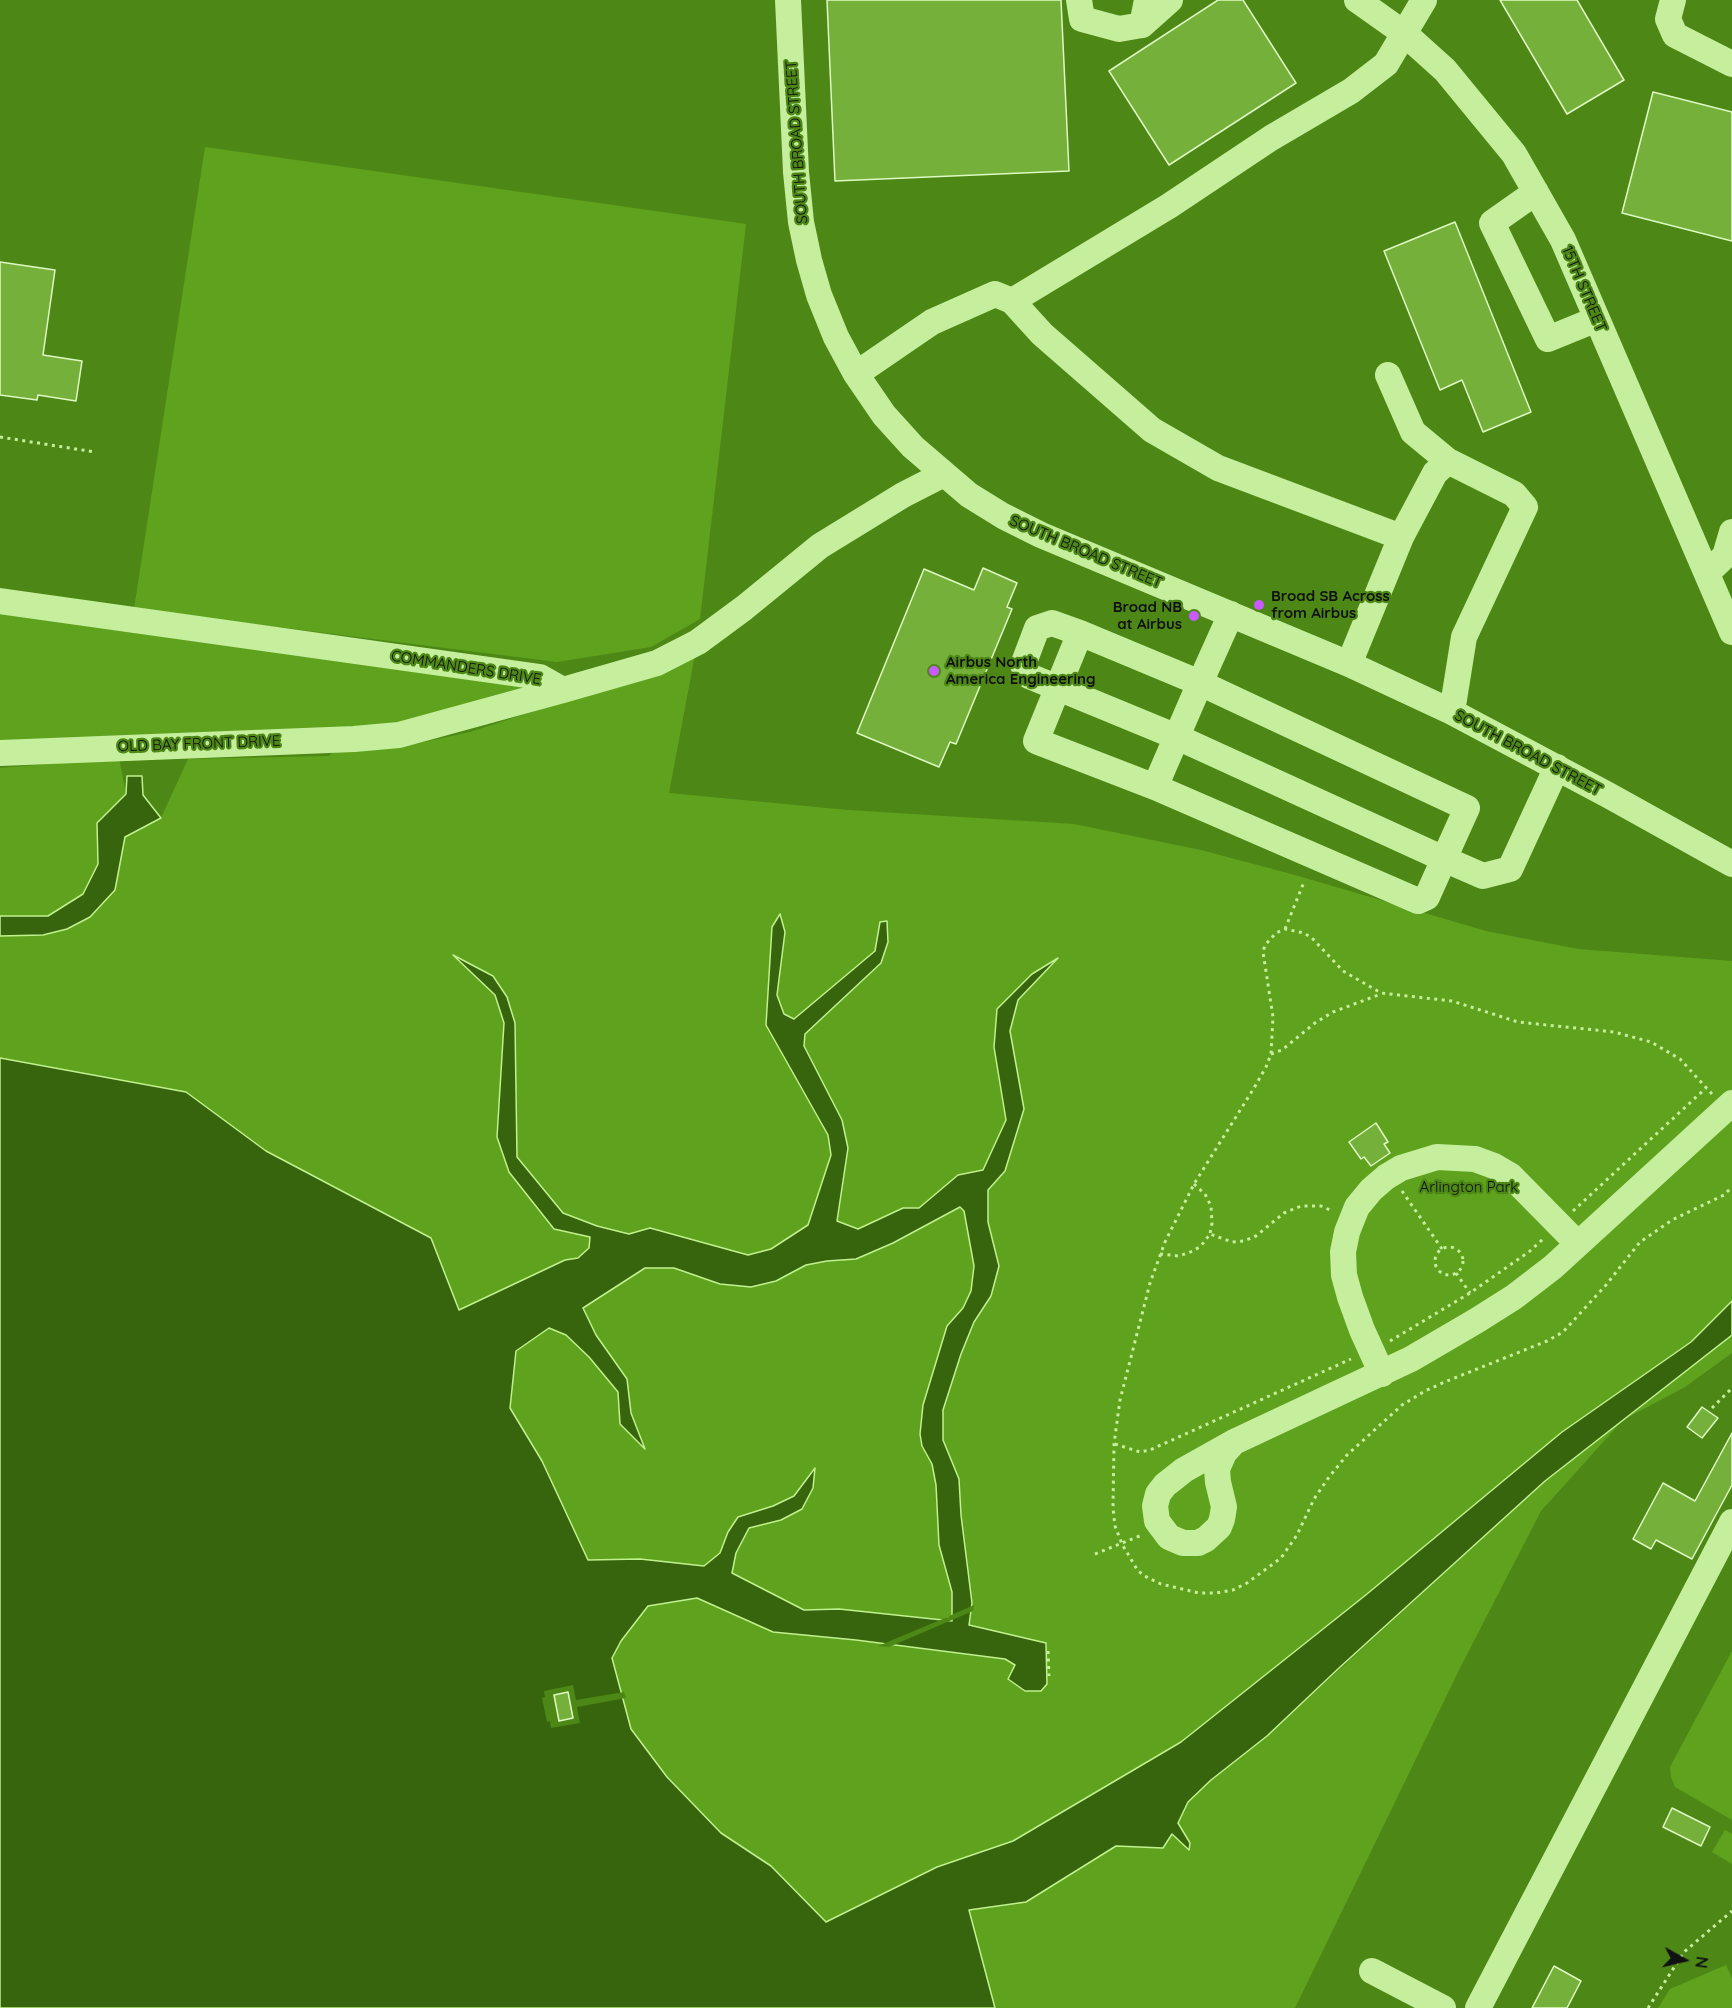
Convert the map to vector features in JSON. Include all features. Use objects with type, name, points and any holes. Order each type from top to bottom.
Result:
[{"type":"street","name":"SOUTH BROAD STREET","points":[[788,0],[796,172],[808,261],[836,337],[856,374],[884,415],[913,447],[969,495],[1003,516],[1349,664],[1452,712],[1732,864]]},
{"type":"street","points":[[1078,0],[1082,19],[1119,29],[1145,12],[1170,0]]},
{"type":"street","name":"15TH STREET","points":[[1357,0],[1405,34],[1445,70],[1514,154],[1563,240],[1732,632]]},
{"type":"street","points":[[1012,301],[1169,206],[1271,138],[1351,91],[1386,64],[1424,0]]},
{"type":"street","points":[[1673,0],[1668,19],[1671,30],[1680,39],[1732,64]]},
{"type":"street","points":[[1536,192],[1492,223],[1497,234],[1548,339],[1597,319]]},
{"type":"street","points":[[856,374],[932,322],[995,294],[1012,301],[1042,334],[1152,430],[1218,468],[1401,537]]},
{"type":"street","points":[[1388,375],[1413,432],[1448,461],[1514,494],[1525,507],[1464,637],[1452,712]]},
{"type":"street","points":[[1349,664],[1401,537],[1435,473],[1448,461]]},
{"type":"street","points":[[563,690],[657,663],[698,642],[820,546],[903,495],[944,474]]},
{"type":"street","points":[[1707,573],[1725,556],[1732,532]]},
{"type":"street","name":"COMMANDERS DRIVE","points":[[0,601],[540,677],[563,690]]},
{"type":"street","points":[[1155,787],[1232,614]]},
{"type":"street","points":[[1080,633],[1058,687],[1036,741],[1155,787],[1418,901],[1427,897],[1444,859],[1467,808],[1200,683],[1080,633],[1052,623],[1037,628],[1023,665],[1029,676],[1058,687],[1177,736],[1444,859],[1483,876],[1510,869],[1557,767]]},
{"type":"street","name":"OLD BAY FRONT DRIVE","points":[[0,753],[354,739],[399,735],[563,690]]},
{"type":"street","points":[[1234,1442],[1224,1453],[1217,1469],[1224,1507],[1222,1519],[1215,1532],[1198,1543],[1183,1543],[1169,1537],[1157,1521],[1155,1506],[1158,1494],[1165,1485],[1184,1470],[1234,1442],[1382,1374],[1441,1343],[1476,1321],[1545,1273],[1732,1103]]},
{"type":"street","points":[[1382,1374],[1347,1286],[1343,1252],[1347,1232],[1357,1207],[1386,1177],[1401,1168],[1437,1157],[1475,1159],[1511,1176],[1578,1244]]},
{"type":"street","points":[[1478,2008],[1732,1522]]},
{"type":"street","points":[[1372,1971],[1443,2008]]},
{"type":"path","points":[[0,437],[95,452]]},
{"type":"path","points":[[1285,929],[1304,882]]},
{"type":"path","points":[[1271,1054],[1282,1050],[1315,1023],[1333,1012],[1381,993]]},
{"type":"path","points":[[1114,1444],[1140,1452],[1150,1450],[1371,1350],[1415,1327],[1470,1293],[1530,1251],[1706,1088]]},
{"type":"path","points":[[1160,1254],[1179,1256],[1193,1251],[1201,1246],[1210,1234],[1211,1206],[1205,1194],[1194,1184]]},
{"type":"path","points":[[1210,1234],[1232,1242],[1244,1241],[1256,1236],[1284,1213],[1301,1206],[1321,1206],[1339,1214]]},
{"type":"path","points":[[1447,1247],[1456,1249],[1462,1256],[1462,1265],[1456,1273],[1448,1275],[1437,1268],[1436,1256],[1442,1249],[1447,1247]]},
{"type":"path","points":[[1456,1273],[1470,1293]]},
{"type":"path","points":[[1712,1408],[1732,1388]]},
{"type":"path","points":[[1095,1554],[1160,1527]]},
{"type":"path","points":[[1048,1651],[1049,1676]]},
{"type":"path","points":[[1648,2008],[1684,1952],[1732,1911]]},
{"type":"green space","points":[[205,147],[746,224],[700,619],[651,647],[557,662],[134,609]]},
{"type":"green space","points":[[0,609],[527,682],[526,689],[399,726],[0,746]]},
{"type":"green space","name":"Arlington Park","points":[[695,654],[669,793],[848,810],[1074,824],[1201,850],[1486,931],[1578,949],[1732,961],[1732,1301],[1691,1342],[1562,1432],[1367,1594],[1181,1742],[1013,1841],[937,1867],[969,1910],[1026,1902],[1116,1846],[1172,1834],[1179,1840],[1190,1843],[1178,1823],[1188,1802],[1211,1780],[1267,1736],[1545,1481],[1571,1448],[1710,1353],[1732,1335],[1732,1353],[1685,1387],[1623,1420],[1541,1511],[1460,1668],[1295,2008],[353,2008],[0,1349],[0,936],[43,935],[67,929],[115,890],[125,837],[161,818],[188,759],[329,756],[334,750],[415,744],[470,732],[590,693]],"holes":[[[779,914],[785,932],[777,995],[784,1014],[794,1019],[875,951],[880,922],[887,921],[881,963],[805,1034],[804,1046],[842,1120],[848,1148],[837,1221],[858,1229],[903,1208],[919,1208],[958,1175],[983,1170],[1006,1120],[994,1047],[997,1009],[1032,974],[1055,960],[1018,999],[1010,1031],[1024,1109],[1005,1171],[987,1190],[988,1222],[999,1266],[991,1296],[974,1322],[961,1354],[943,1410],[943,1440],[959,1479],[971,1603],[968,1625],[1046,1643],[1047,1684],[1005,1659],[773,1632],[697,1598],[648,1606],[621,1641],[612,1657],[640,1559],[704,1566],[720,1553],[728,1532],[738,1517],[773,1506],[794,1496],[815,1469],[813,1488],[781,1520],[749,1528],[736,1553],[732,1573],[804,1610],[840,1609],[952,1621],[952,1592],[939,1545],[936,1485],[932,1464],[922,1447],[923,1405],[947,1326],[963,1308],[971,1291],[974,1266],[964,1211],[960,1207],[893,1243],[856,1259],[806,1265],[776,1281],[750,1287],[720,1284],[674,1268],[645,1268],[582,1309],[596,1335],[626,1379],[631,1413],[644,1447],[620,1424],[618,1392],[589,1357],[566,1335],[549,1328],[516,1351],[459,1310],[565,1260],[578,1258],[589,1248],[590,1236],[509,1172],[497,1137],[504,1023],[495,995],[456,956],[507,997],[516,1086],[517,1157],[563,1213],[597,1226],[629,1234],[650,1228],[748,1255],[771,1249],[808,1225],[831,1155],[828,1135],[766,1025],[772,927]]]},
{"type":"green space","points":[[119,758],[126,794],[97,823],[98,864],[83,895],[48,916],[0,916],[0,768]]},
{"type":"green space","points":[[1732,1651],[1732,1820],[1675,1787],[1670,1767]]},
{"type":"green space","points":[[1725,1830],[1732,1834],[1732,1864],[1712,1852]]},
{"type":"green space","points":[[1726,1965],[1732,1978],[1732,2008],[1658,2008],[1670,1989]]},
{"type":"shaded area","points":[[127,776],[142,776],[143,795],[161,818],[125,837],[115,890],[90,917],[67,929],[43,935],[0,936],[0,916],[48,916],[83,894],[98,864],[97,823],[126,794]]},
{"type":"shaded area","points":[[780,914],[785,932],[777,995],[784,1014],[794,1019],[875,951],[880,922],[887,921],[888,942],[881,963],[805,1034],[804,1046],[842,1120],[848,1148],[837,1221],[858,1229],[903,1208],[919,1208],[958,1175],[983,1170],[1006,1120],[994,1047],[997,1009],[1032,974],[1058,958],[1018,1000],[1010,1031],[1024,1109],[1005,1171],[988,1190],[988,1222],[999,1266],[991,1296],[974,1322],[961,1354],[943,1410],[943,1440],[959,1479],[972,1603],[969,1625],[1046,1643],[1047,1684],[1041,1691],[1025,1691],[1008,1679],[1015,1665],[1005,1659],[773,1632],[697,1598],[648,1606],[621,1641],[612,1658],[631,1729],[667,1777],[721,1833],[771,1866],[826,1922],[937,1867],[1013,1841],[1181,1742],[1367,1594],[1562,1432],[1691,1342],[1732,1301],[1732,1335],[1545,1481],[1267,1736],[1211,1780],[1188,1802],[1178,1823],[1190,1843],[1189,1850],[1172,1834],[1163,1848],[1116,1846],[1026,1902],[969,1910],[995,2008],[0,2008],[0,1058],[186,1092],[266,1151],[431,1238],[459,1310],[565,1260],[578,1258],[589,1248],[590,1237],[554,1229],[509,1172],[497,1137],[504,1023],[495,995],[453,955],[493,976],[507,997],[515,1023],[517,1157],[563,1213],[597,1226],[629,1234],[650,1228],[748,1255],[771,1249],[808,1225],[831,1155],[828,1135],[766,1025],[772,927]],"holes":[[[960,1207],[964,1211],[974,1266],[971,1291],[963,1308],[947,1326],[923,1405],[920,1434],[922,1446],[932,1464],[936,1485],[939,1545],[952,1592],[952,1621],[839,1609],[804,1610],[732,1573],[736,1553],[749,1528],[781,1520],[802,1509],[813,1488],[815,1468],[794,1496],[773,1506],[738,1517],[728,1532],[720,1553],[704,1566],[640,1559],[588,1560],[542,1461],[510,1408],[516,1351],[549,1328],[566,1335],[589,1357],[618,1392],[620,1424],[645,1449],[631,1413],[627,1379],[596,1335],[583,1308],[645,1268],[674,1268],[720,1284],[751,1287],[776,1281],[806,1265],[856,1259],[893,1243]]]},
{"type":"pier","points":[[974,1605],[973,1611],[889,1647],[878,1646],[949,1618]]},
{"type":"pier","points":[[573,1685],[576,1700],[624,1692],[626,1698],[577,1707],[580,1723],[551,1728],[550,1721],[547,1722],[542,1698],[545,1697],[544,1691]]},
{"type":"building","points":[[827,0],[1061,0],[1069,171],[835,181]]},
{"type":"building","points":[[1218,0],[1243,0],[1296,83],[1169,165],[1109,71]]},
{"type":"building","points":[[1500,0],[1577,0],[1624,80],[1567,114]]},
{"type":"building","points":[[1653,92],[1732,112],[1732,241],[1622,213]]},
{"type":"building","points":[[1455,222],[1531,412],[1483,432],[1462,380],[1440,390],[1384,251]]},
{"type":"building","points":[[0,262],[55,270],[43,355],[82,361],[76,401],[38,395],[37,400],[0,395]]},
{"type":"building","name":"Airbus North America Engineering","points":[[983,568],[1017,583],[1007,607],[1012,609],[956,744],[950,742],[939,767],[857,733],[924,569],[974,590]]},
{"type":"building","points":[[1376,1123],[1388,1142],[1384,1144],[1390,1153],[1371,1166],[1364,1157],[1361,1159],[1349,1142]]},
{"type":"building","points":[[1702,1407],[1718,1418],[1702,1438],[1687,1427]]},
{"type":"building","points":[[1732,1433],[1732,1485],[1692,1559],[1656,1540],[1651,1549],[1633,1539],[1663,1483],[1695,1501]]},
{"type":"building","points":[[568,1692],[573,1718],[559,1721],[554,1695]]},
{"type":"building","points":[[1672,1808],[1710,1827],[1701,1846],[1663,1827]]},
{"type":"building","points":[[1554,1966],[1581,1981],[1567,2008],[1532,2008]]},
{"type":"place","name":"Broad SB Across from Airbus","points":[[1259,605]]},
{"type":"place","name":"Broad NB at Airbus","points":[[1194,616]]},
{"type":"place","name":"Airbus North America Engineering","points":[[934,671]]}]
